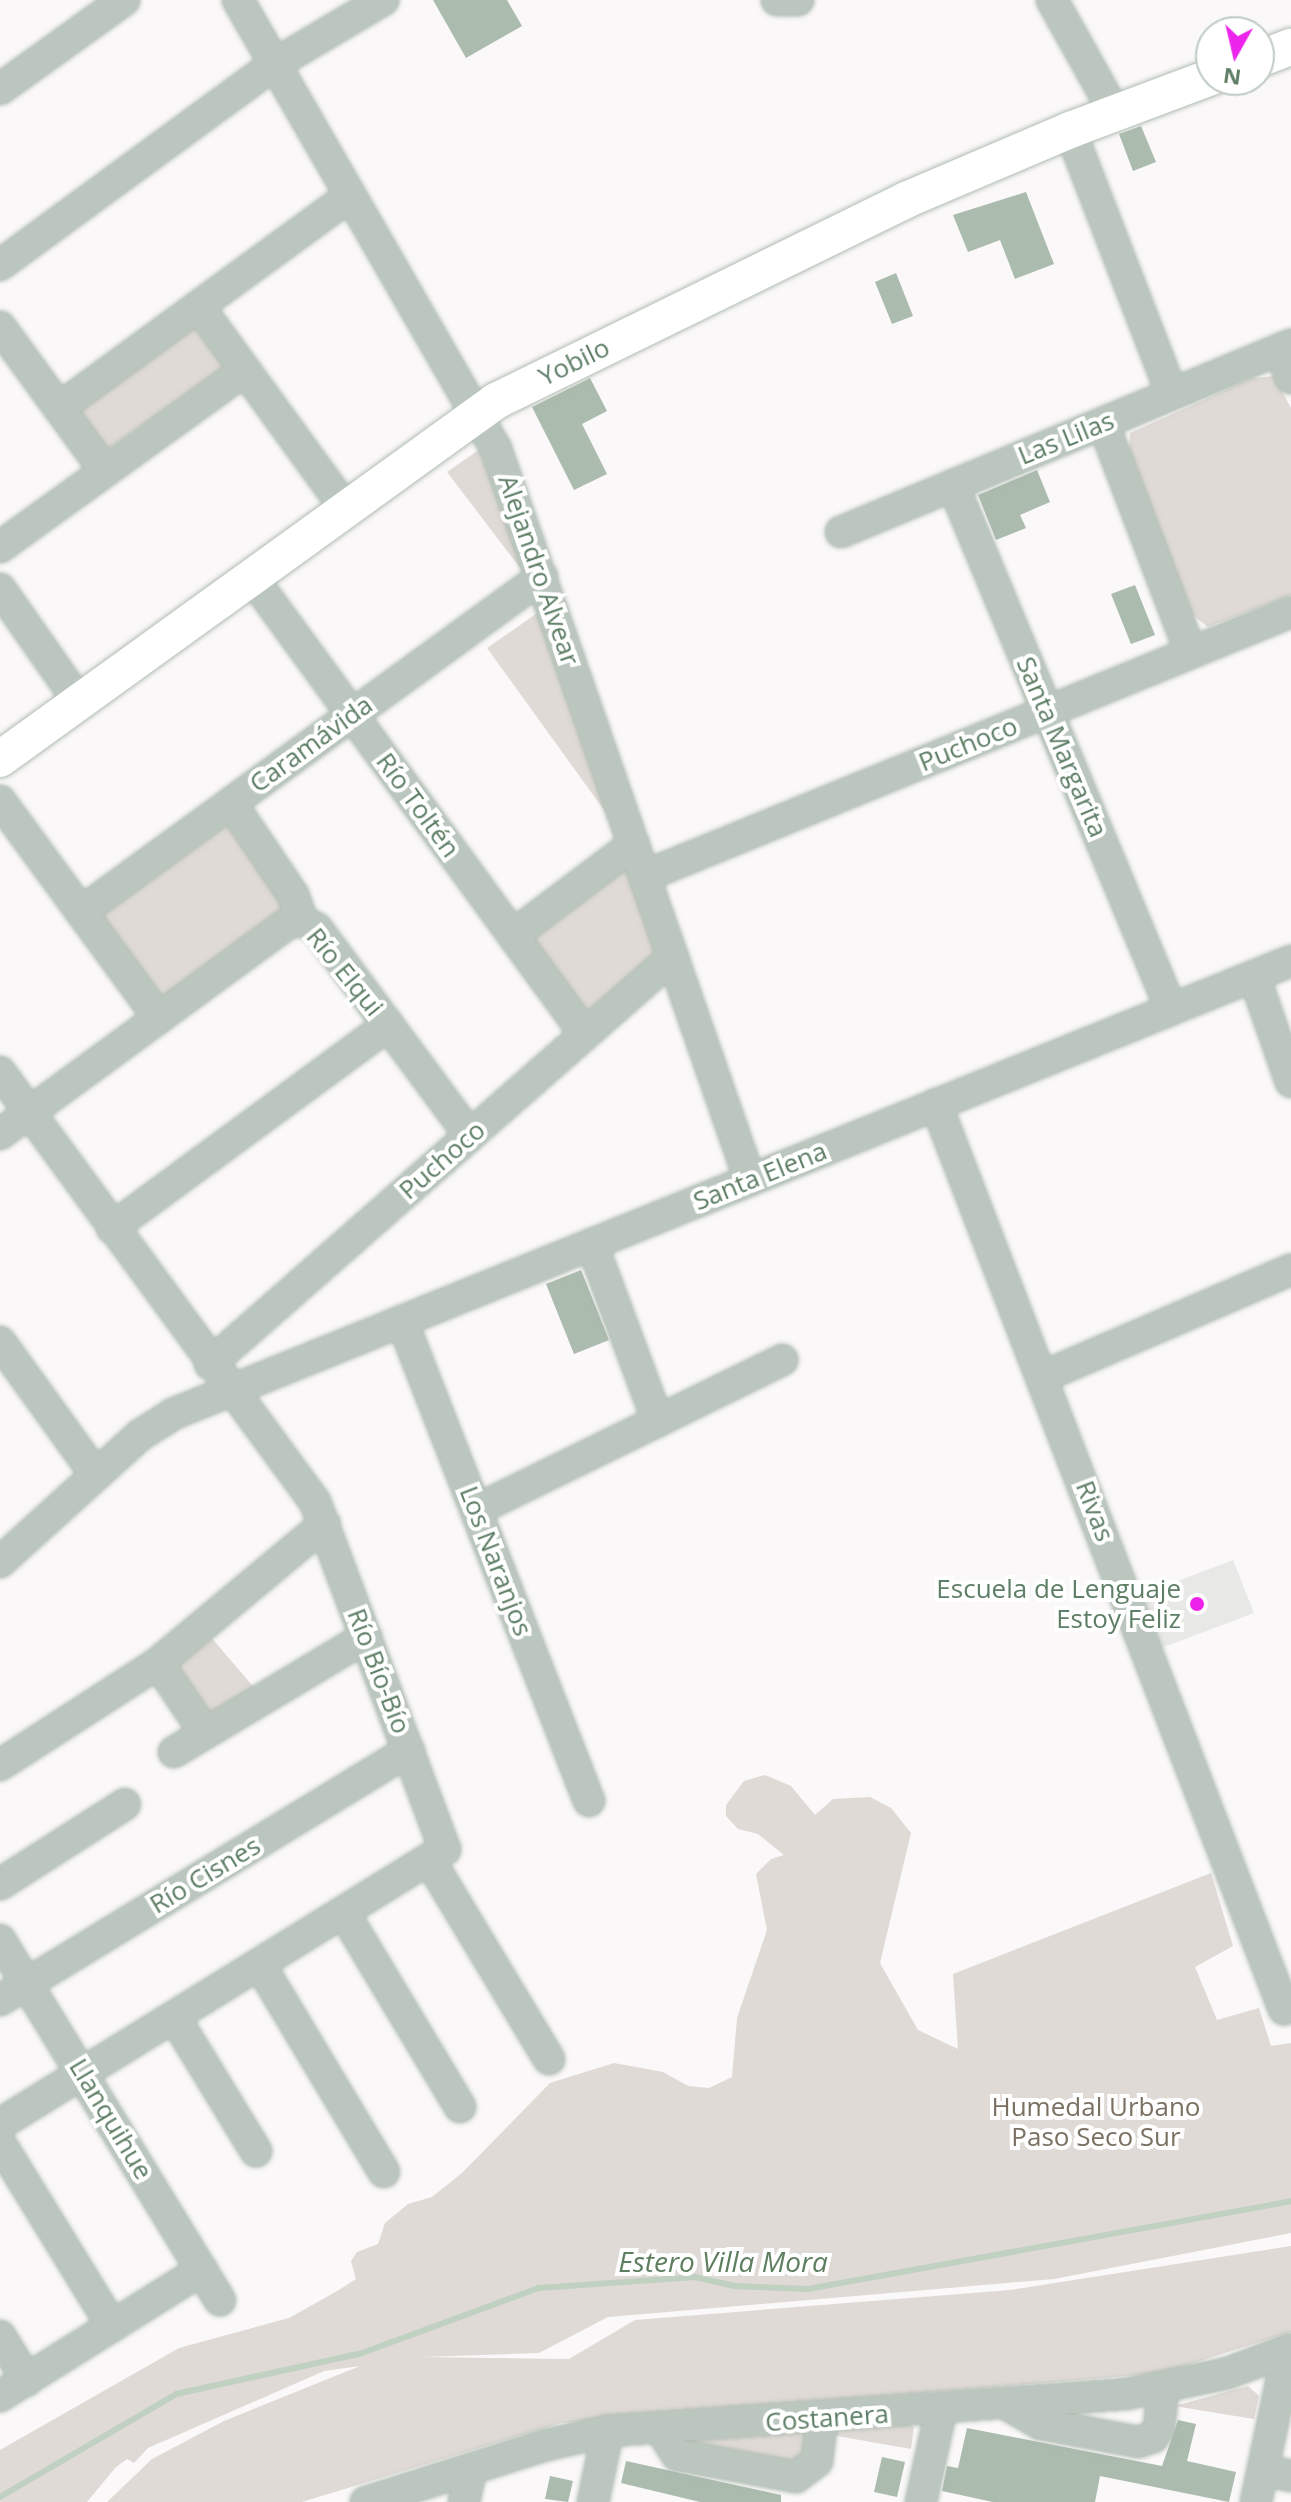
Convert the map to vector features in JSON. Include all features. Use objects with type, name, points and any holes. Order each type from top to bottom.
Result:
[{"type":"main road","name":"Yobilo","points":[[0,759],[475,414],[906,200],[1070,130],[1195,83]]},
{"type":"street","points":[[0,89],[124,0]]},
{"type":"street","name":"Alejandro Alvear","points":[[238,0],[496,449],[750,1180]]},
{"type":"street","points":[[0,265],[275,64],[383,0]]},
{"type":"street","points":[[777,0],[798,0]]},
{"type":"street","points":[[1052,0],[1115,113]]},
{"type":"street","points":[[1070,130],[1172,394]]},
{"type":"street","points":[[59,408],[350,196]]},
{"type":"street","points":[[199,307],[345,508]]},
{"type":"street","points":[[0,327],[105,471]]},
{"type":"street","name":"Las Lilas","points":[[841,532],[1172,394],[1287,358]]},
{"type":"street","points":[[0,547],[245,370]]},
{"type":"street","points":[[1103,423],[1191,653]]},
{"type":"street","name":"Santa Margarita","points":[[953,485],[1171,1009]]},
{"type":"street","name":"Río Toltén","points":[[251,576],[585,1034]]},
{"type":"street","name":"Caramávida","points":[[81,912],[542,577]]},
{"type":"street","points":[[0,589],[79,702]]},
{"type":"street","name":"Puchoco","points":[[645,876],[1290,614]]},
{"type":"street","points":[[0,801],[159,1018]]},
{"type":"street","name":"Río Elqui","points":[[231,803],[298,904],[302,920],[317,929],[470,1136]]},
{"type":"street","points":[[513,935],[634,844]]},
{"type":"street","points":[[0,1134],[287,924],[302,920]]},
{"type":"street","name":"Puchoco","points":[[210,1364],[673,957]]},
{"type":"street","name":"Santa Elena","points":[[229,1391],[1291,961]]},
{"type":"street","points":[[1254,976],[1291,1082]]},
{"type":"street","points":[[112,1228],[388,1025]]},
{"type":"street","name":"Río Bío-Bío","points":[[0,1072],[229,1391],[299,1477],[325,1524],[444,1844],[442,1853],[430,1861]]},
{"type":"street","name":"Rivas","points":[[936,1104],[1284,2009]]},
{"type":"street","points":[[592,1244],[658,1421]]},
{"type":"street","points":[[1042,1377],[1291,1270]]},
{"type":"street","name":"Los Naranjos","points":[[402,1321],[589,1801]]},
{"type":"street","points":[[0,1342],[96,1475]]},
{"type":"street","points":[[476,1510],[782,1360]]},
{"type":"street","points":[[0,1562],[156,1423],[229,1391]]},
{"type":"street","points":[[0,1765],[147,1671],[325,1524]]},
{"type":"street","points":[[174,1752],[366,1637]]},
{"type":"street","points":[[147,1671],[205,1733]]},
{"type":"street","name":"Río Cisnes","points":[[0,2000],[409,1750]]},
{"type":"street","points":[[0,1884],[125,1804]]},
{"type":"street","points":[[0,2124],[430,1861],[549,2059]]},
{"type":"street","points":[[344,1913],[460,2107]]},
{"type":"street","name":"Llanquihue","points":[[0,1940],[220,2300]]},
{"type":"street","points":[[260,1965],[384,2172]]},
{"type":"street","points":[[175,2018],[256,2151]]},
{"type":"street","points":[[0,2143],[112,2326]]},
{"type":"street","points":[[0,2396],[202,2270]]},
{"type":"street","points":[[0,2336],[27,2380]]},
{"type":"street","points":[[1256,2502],[1277,2473],[1290,2350]]},
{"type":"street","name":"Costanera","points":[[366,2502],[608,2431],[1008,2405],[1163,2389],[1228,2373],[1290,2350]]},
{"type":"street","points":[[1008,2405],[1041,2424],[1138,2442],[1153,2437],[1159,2428],[1163,2389]]},
{"type":"street","points":[[921,2502],[941,2410]]},
{"type":"street","points":[[660,2428],[669,2449],[682,2457],[796,2477],[817,2461],[822,2419]]},
{"type":"street","points":[[593,2502],[608,2431]]},
{"type":"street","points":[[464,2502],[471,2469]]},
{"type":"shaded area","name":"Escuela de Lenguaje Estoy Feliz","points":[[1233,1560],[1254,1613],[1161,1648],[1141,1595]]},
{"type":"green space","points":[[194,326],[225,368],[105,451],[74,407]]},
{"type":"green space","points":[[1274,376],[1291,408],[1291,595],[1208,627],[1190,613],[1129,453],[1130,433],[1253,378]]},
{"type":"green space","points":[[483,447],[527,577],[447,472]]},
{"type":"green space","points":[[543,609],[617,828],[487,648]]},
{"type":"green space","points":[[228,813],[294,905],[160,1004],[90,911]]},
{"type":"green space","points":[[628,861],[657,944],[652,959],[585,1020],[528,936]]},
{"type":"green space","points":[[204,1629],[257,1691],[211,1724],[168,1662]]},
{"type":"green space","name":"Humedal Urbano Paso Seco Sur","points":[[765,1775],[791,1786],[815,1815],[833,1799],[870,1797],[891,1808],[911,1833],[880,1963],[918,2030],[958,2049],[953,1974],[1211,1873],[1233,1946],[1195,1967],[1217,2020],[1259,2008],[1271,2046],[1291,2043],[1291,2233],[1054,2279],[608,2317],[539,2353],[424,2357],[569,2359],[635,2320],[1010,2290],[1291,2246],[1291,2332],[1163,2373],[561,2423],[302,2502],[107,2502],[152,2459],[224,2421],[360,2366],[324,2371],[148,2448],[134,2463],[127,2459],[116,2467],[87,2502],[0,2502],[0,2450],[179,2348],[289,2318],[356,2279],[351,2261],[357,2252],[378,2244],[385,2223],[408,2204],[432,2197],[462,2173],[550,2083],[614,2063],[663,2072],[688,2086],[709,2088],[732,2077],[737,2018],[767,1930],[756,1874],[771,1859],[784,1855],[758,1834],[738,1829],[726,1816],[726,1805],[744,1781]]},
{"type":"green space","points":[[1248,2386],[1259,2396],[1254,2419],[1174,2406]]},
{"type":"green space","points":[[905,2421],[914,2427],[911,2449],[831,2435],[832,2427]]},
{"type":"green space","points":[[811,2432],[805,2466],[679,2441]]},
{"type":"building","points":[[433,0],[507,0],[522,26],[466,58]]},
{"type":"building","points":[[1141,126],[1156,162],[1133,171],[1119,134]]},
{"type":"building","points":[[1026,192],[1054,264],[1015,279],[1000,240],[968,252],[953,215]]},
{"type":"building","points":[[896,273],[913,316],[892,324],[875,282]]},
{"type":"building","points":[[590,378],[607,411],[582,424],[607,474],[574,490],[532,407]]},
{"type":"building","points":[[1037,470],[1050,502],[1020,515],[1026,528],[996,540],[978,495]]},
{"type":"building","points":[[1135,585],[1155,635],[1131,644],[1111,594]]},
{"type":"building","points":[[581,1270],[609,1340],[574,1354],[546,1284]]},
{"type":"building","points":[[1178,2420],[1196,2424],[1187,2461],[1236,2472],[1229,2502],[1100,2476],[1095,2502],[993,2502],[942,2491],[947,2466],[958,2468],[967,2428],[1162,2466]]},
{"type":"building","points":[[882,2457],[905,2462],[897,2497],[874,2492]]},
{"type":"building","points":[[626,2461],[781,2495],[781,2502],[700,2502],[621,2483]]},
{"type":"building","points":[[550,2476],[573,2481],[568,2502],[545,2499]]},
{"type":"waterway","name":"Estero Villa Mora","points":[[0,2497],[176,2394],[362,2353],[539,2288],[695,2277],[733,2286],[808,2289],[1291,2201]]},
{"type":"place","name":"Escuela de Lenguaje Estoy Feliz","points":[[1197,1604]]}]
